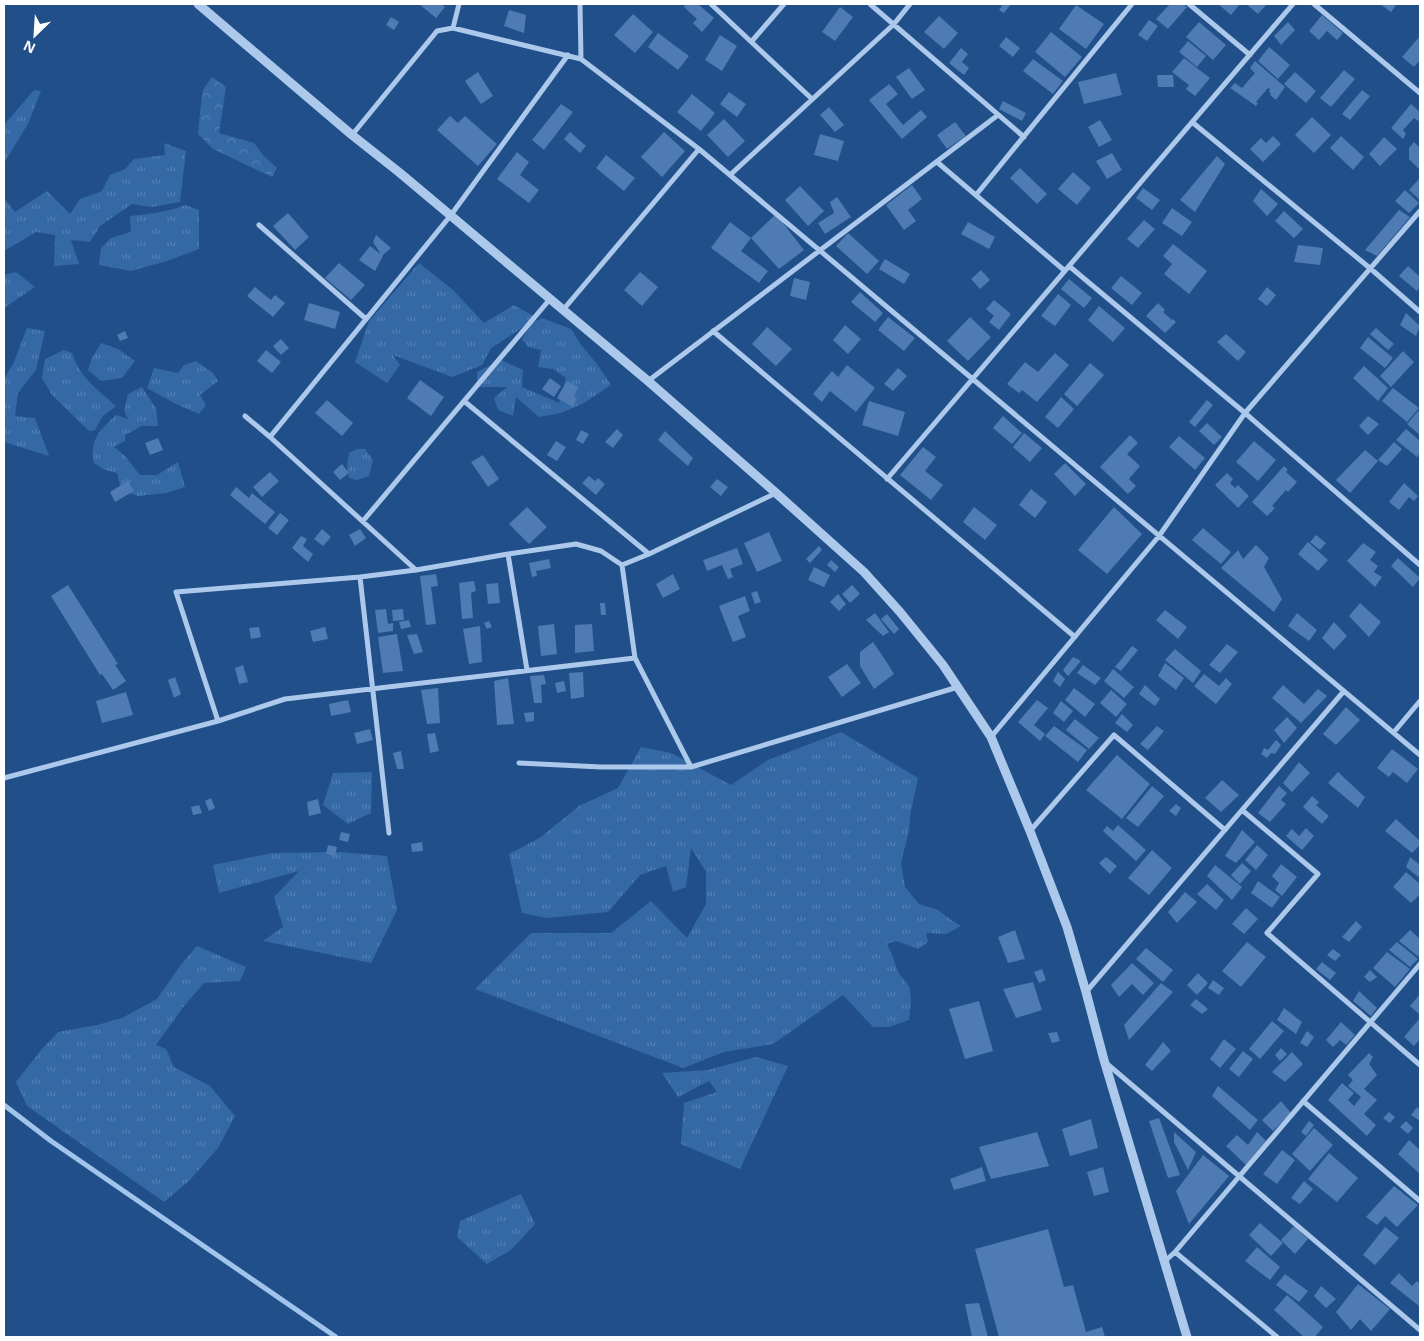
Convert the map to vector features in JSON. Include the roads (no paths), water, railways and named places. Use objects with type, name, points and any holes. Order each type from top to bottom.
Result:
[{"type":"street","points":[[198,4],[352,135],[564,310],[776,492],[864,572],[906,619],[943,665],[991,737],[1067,927],[1104,1060],[1187,1337]]},
{"type":"street","points":[[453,28],[459,4]]},
{"type":"street","points":[[580,4],[581,59]]},
{"type":"street","points":[[711,4],[812,99]]},
{"type":"street","points":[[752,41],[784,4]]},
{"type":"street","points":[[870,4],[1024,137]]},
{"type":"street","points":[[730,175],[894,24],[910,4]]},
{"type":"street","points":[[976,195],[1132,4]]},
{"type":"street","points":[[1189,4],[1250,55]]},
{"type":"street","points":[[888,480],[1293,4]]},
{"type":"street","points":[[1314,4],[1420,93]]},
{"type":"street","points":[[352,135],[437,31],[453,28],[581,59],[699,149],[1420,755]]},
{"type":"street","points":[[270,437],[451,215],[568,55]]},
{"type":"street","points":[[648,381],[998,115]]},
{"type":"street","points":[[1192,122],[1371,269],[1420,312]]},
{"type":"street","points":[[564,310],[699,149]]},
{"type":"street","points":[[937,162],[1245,413],[1420,565]]},
{"type":"street","points":[[991,737],[1160,536],[1245,413],[1420,212]]},
{"type":"street","points":[[259,225],[366,319]]},
{"type":"street","points":[[363,522],[550,299]]},
{"type":"street","points":[[713,331],[1074,637]]},
{"type":"street","points":[[464,402],[649,554]]},
{"type":"street","points":[[245,416],[416,570]]},
{"type":"street","points":[[622,565],[649,554],[776,492]]},
{"type":"street","points":[[218,721],[176,592],[360,577],[416,570],[576,544],[600,551],[622,565],[635,658],[691,767]]},
{"type":"street","points":[[508,554],[527,670]]},
{"type":"street","points":[[360,577],[389,833]]},
{"type":"street","points":[[4,778],[218,721],[285,699],[635,658]]},
{"type":"street","points":[[519,763],[601,767],[691,767],[958,687]]},
{"type":"street","points":[[1086,992],[1344,691]]},
{"type":"street","points":[[1394,732],[1420,701]]},
{"type":"street","points":[[1030,831],[1114,735],[1225,830]]},
{"type":"street","points":[[1242,810],[1318,874],[1267,933],[1420,1065]]},
{"type":"street","points":[[1164,1262],[1175,1252],[1420,964]]},
{"type":"street","points":[[1104,1060],[1420,1330]]},
{"type":"street","points":[[1303,1101],[1420,1201]]},
{"type":"street","points":[[1175,1252],[1277,1337]]},
{"type":"waterway","points":[[4,1105],[51,1141],[336,1337]]}]
